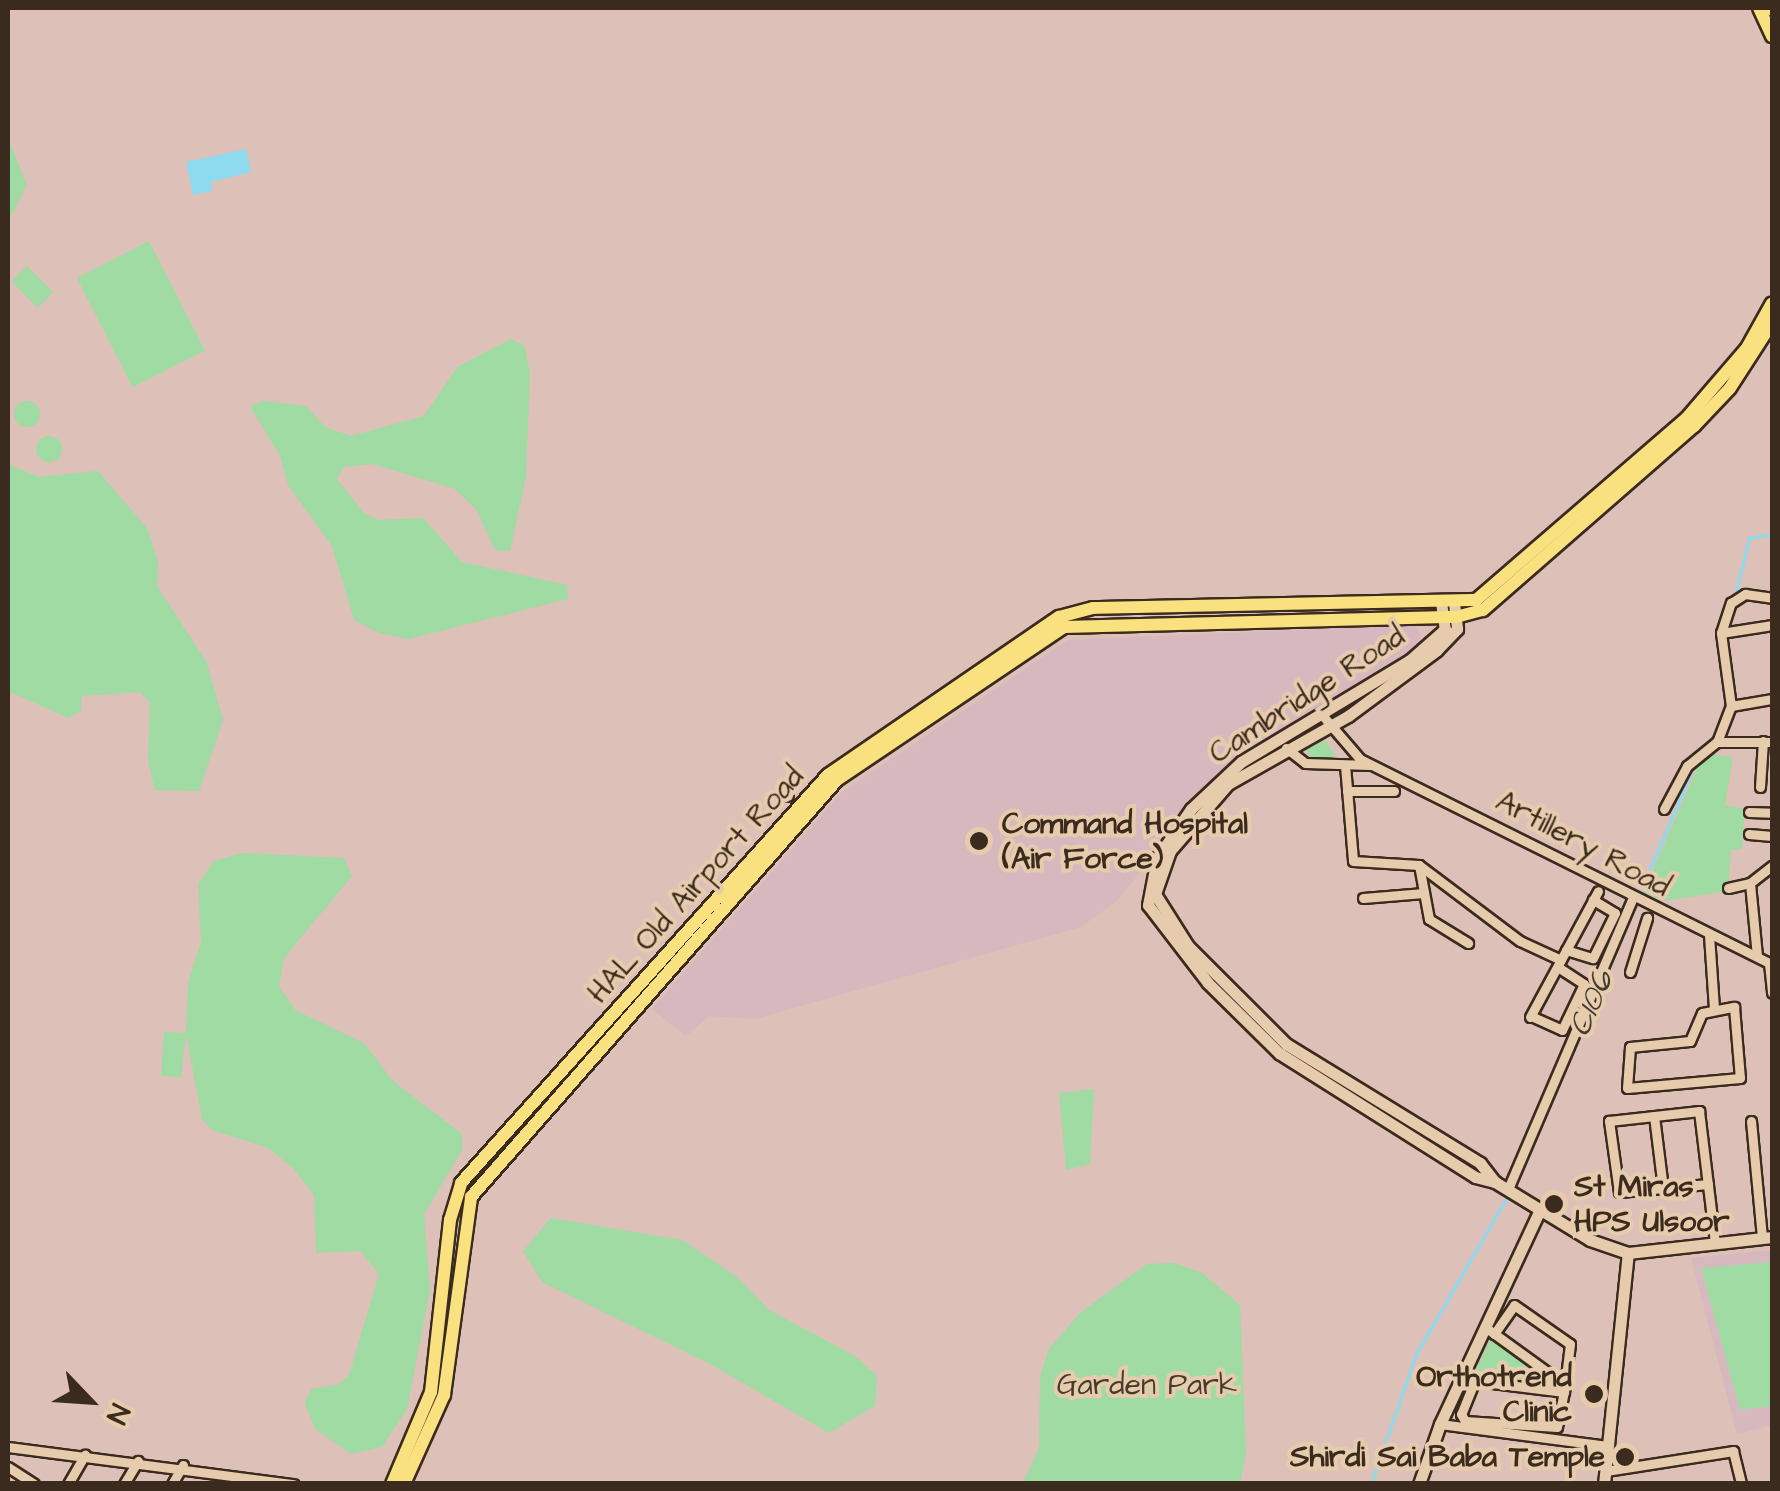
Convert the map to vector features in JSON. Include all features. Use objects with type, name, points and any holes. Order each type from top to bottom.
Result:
[{"type":"main road","points":[[1759,8],[1772,36]]},
{"type":"main road","name":"HAL Old Airport Road","points":[[1449,610],[1486,594],[1686,420],[1747,348],[1772,303]]},
{"type":"main road","name":"HAL Old Airport Road","points":[[392,1484],[430,1392],[450,1220],[461,1183],[831,779],[1058,617],[1093,608],[1449,610],[1496,600],[1694,426],[1730,388],[1772,324]]},
{"type":"main road","name":"HAL Old Airport Road","points":[[404,1484],[444,1395],[471,1197],[831,779]]},
{"type":"street","points":[[1664,809],[1686,766],[1717,742],[1733,707],[1721,632],[1730,603],[1745,594],[1772,598]]},
{"type":"street","name":"Cambridge Road","points":[[1449,610],[1457,629],[1437,650],[1327,721],[1241,762],[1191,809],[1156,858],[1148,905],[1208,984],[1278,1053],[1475,1178],[1495,1182],[1590,1240],[1628,1253]]},
{"type":"street","points":[[1721,632],[1772,625]]},
{"type":"street","points":[[1733,707],[1772,699]]},
{"type":"street","name":"Artillery Road","points":[[1327,721],[1344,748],[1372,764],[1632,899],[1771,964]]},
{"type":"street","points":[[1717,742],[1768,742],[1760,787]]},
{"type":"street","name":"Artillery Road","points":[[1282,745],[1305,764],[1372,764]]},
{"type":"street","points":[[1346,765],[1353,861],[1419,866],[1520,941],[1562,959],[1588,961],[1616,913],[1595,896],[1562,959],[1530,1016],[1562,1030],[1584,984],[1562,959]]},
{"type":"street","points":[[1348,791],[1394,791]]},
{"type":"street","points":[[1748,812],[1772,813]]},
{"type":"street","points":[[1748,834],[1772,836]]},
{"type":"street","points":[[1419,866],[1430,919],[1468,943]]},
{"type":"street","points":[[1728,888],[1750,883],[1772,866]]},
{"type":"street","points":[[1750,883],[1757,956]]},
{"type":"street","points":[[1363,898],[1424,892]]},
{"type":"street","points":[[1508,1189],[1632,899]]},
{"type":"street","points":[[1630,972],[1646,918]]},
{"type":"street","points":[[1712,936],[1709,957],[1714,1008]]},
{"type":"street","points":[[1771,964],[1772,993]]},
{"type":"street","points":[[1714,1008],[1738,1011],[1742,1076],[1627,1088],[1630,1048],[1693,1040],[1696,1018],[1714,1008]]},
{"type":"street","points":[[1708,1184],[1619,1192],[1610,1120],[1699,1111],[1708,1184],[1714,1244]]},
{"type":"street","points":[[1654,1116],[1662,1188]]},
{"type":"street","points":[[1742,1484],[1733,1451],[1605,1477],[1628,1253],[1767,1238],[1751,1122]]},
{"type":"street","points":[[1418,1484],[1460,1379],[1489,1330],[1540,1210]]},
{"type":"street","points":[[1474,1380],[1461,1414],[1465,1421],[1557,1427],[1570,1344],[1514,1305],[1489,1330]]},
{"type":"street","points":[[1489,1330],[1565,1388]]},
{"type":"street","points":[[1460,1379],[1565,1388]]},
{"type":"street","points":[[1440,1424],[1608,1446]]},
{"type":"street","points":[[8,1447],[183,1466],[294,1484]]},
{"type":"street","points":[[68,1484],[85,1454]]},
{"type":"street","points":[[124,1484],[138,1461]]},
{"type":"street","points":[[8,1466],[34,1484]]},
{"type":"street","points":[[172,1484],[183,1466]]},
{"type":"street","points":[[216,1471],[216,1484]]},
{"type":"shaded area","name":"Command Hospital (Air Force)","points":[[1415,625],[1421,635],[1413,652],[1218,774],[1118,900],[1081,927],[755,1019],[709,1016],[686,1036],[652,1009],[841,793],[1068,640]]},
{"type":"shaded area","points":[[1772,1250],[1772,1425],[1737,1434],[1691,1258]]},
{"type":"green space","points":[[8,138],[27,185],[8,222]]},
{"type":"green space","points":[[149,241],[205,351],[133,387],[77,278]]},
{"type":"green space","points":[[27,266],[53,292],[38,308],[11,282]]},
{"type":"green space","points":[[511,339],[524,345],[530,373],[526,477],[510,551],[495,550],[476,509],[455,489],[373,464],[344,467],[337,479],[364,513],[379,520],[423,518],[462,562],[567,585],[568,599],[409,639],[379,633],[354,620],[332,546],[288,485],[280,456],[250,406],[263,401],[306,406],[325,427],[351,436],[424,416],[457,367]]},
{"type":"green space","points":[[27,401],[37,404],[37,424],[27,427],[17,424],[14,414],[17,404]]},
{"type":"green space","points":[[49,436],[58,440],[62,449],[58,458],[49,462],[40,458],[36,449],[40,440]]},
{"type":"green space","points":[[8,464],[39,477],[98,471],[147,528],[158,561],[157,586],[207,663],[223,720],[199,791],[155,790],[148,761],[150,702],[140,692],[82,696],[81,711],[68,718],[8,691]]},
{"type":"green space","points":[[1319,732],[1336,756],[1313,761],[1301,741]]},
{"type":"green space","points":[[1715,755],[1733,757],[1725,805],[1745,809],[1742,849],[1731,850],[1728,891],[1665,901],[1643,893],[1699,764]]},
{"type":"green space","points":[[242,853],[344,858],[352,876],[284,958],[279,986],[295,1010],[364,1043],[392,1080],[462,1134],[462,1150],[424,1214],[430,1290],[407,1409],[382,1447],[351,1454],[315,1429],[305,1403],[311,1389],[339,1384],[349,1375],[379,1274],[360,1251],[316,1253],[314,1195],[292,1167],[268,1148],[212,1130],[202,1119],[186,1034],[181,1077],[161,1076],[164,1032],[186,1033],[188,982],[201,942],[198,884],[214,861]]},
{"type":"green space","points":[[1094,1089],[1090,1164],[1066,1170],[1059,1093]]},
{"type":"green space","points":[[551,1218],[682,1240],[736,1276],[769,1310],[855,1356],[877,1376],[875,1406],[829,1433],[714,1366],[542,1282],[523,1251]]},
{"type":"green space","points":[[1772,1262],[1772,1406],[1740,1410],[1701,1268]]},
{"type":"green space","name":"Garden Park","points":[[1174,1263],[1202,1273],[1240,1305],[1246,1453],[1240,1483],[1023,1483],[1039,1448],[1040,1377],[1049,1349],[1081,1312],[1147,1264]]},
{"type":"green space","points":[[1491,1337],[1562,1387],[1472,1378]]},
{"type":"water","points":[[246,149],[251,172],[211,182],[212,191],[193,195],[186,162]]},
{"type":"waterway","name":"C106","points":[[1735,596],[1749,538],[1772,534]]},
{"type":"waterway","name":"C106","points":[[1640,892],[1694,766],[1718,748]]},
{"type":"waterway","name":"C106","points":[[1555,1089],[1637,899]]},
{"type":"waterway","name":"C106","points":[[1371,1484],[1416,1354],[1507,1197]]},
{"type":"place","name":"Command Hospital (Air Force)","points":[[979,841]]},
{"type":"place","name":"St Miras HPS Ulsoor","points":[[1554,1204]]},
{"type":"place","name":"Orthotrend Clinic","points":[[1594,1394]]},
{"type":"place","name":"Shirdi Sai Baba Temple","points":[[1625,1457]]}]
